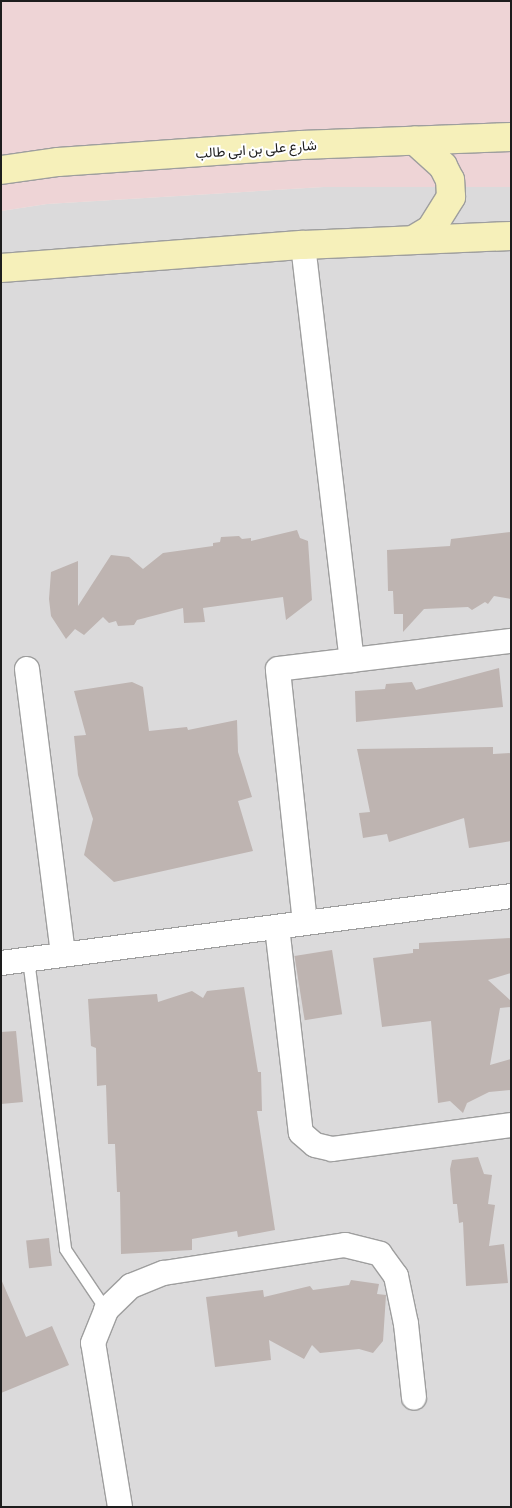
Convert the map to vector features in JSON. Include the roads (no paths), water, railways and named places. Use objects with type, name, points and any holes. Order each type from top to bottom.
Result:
[{"type":"street","name":"شارع على بن ابى طالب","points":[[1,170],[58,162],[282,146],[511,137]]},
{"type":"street","points":[[414,240],[432,229],[452,197],[450,180],[442,166],[415,141]]},
{"type":"street","points":[[1,268],[303,245],[511,236]]},
{"type":"street","points":[[303,245],[352,660]]},
{"type":"street","points":[[305,923],[278,669],[511,641]]},
{"type":"street","points":[[27,669],[63,954]]},
{"type":"street","points":[[1,963],[511,896]]},
{"type":"street","points":[[277,927],[301,1132],[315,1145],[332,1149],[511,1125]]},
{"type":"street","points":[[120,1507],[93,1343],[106,1310],[131,1286],[164,1274],[345,1244],[380,1254],[396,1276],[406,1324],[414,1398]]},
{"type":"lane","points":[[28,959],[65,1250],[106,1310]]}]
